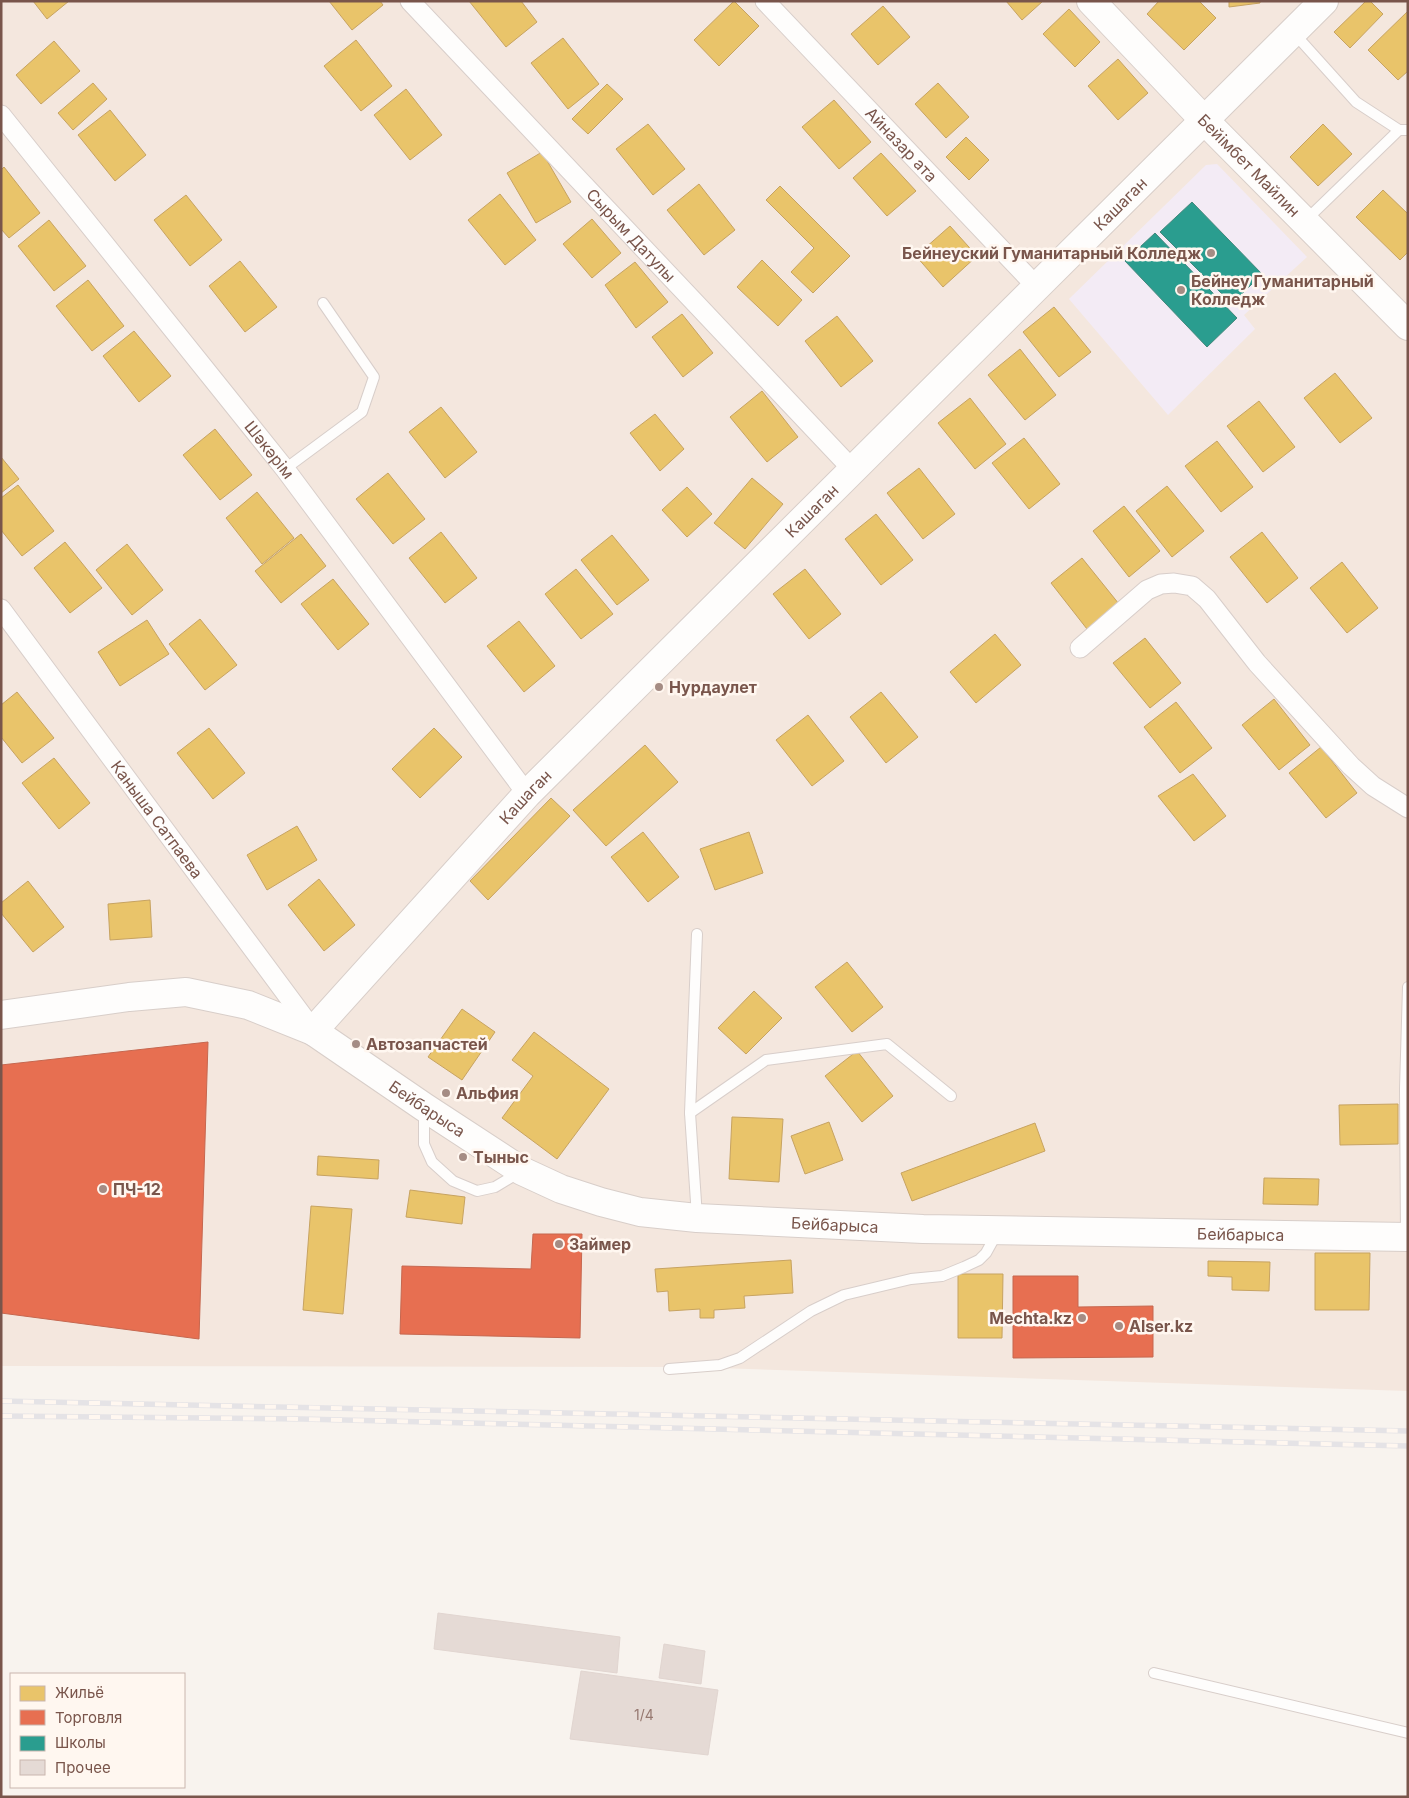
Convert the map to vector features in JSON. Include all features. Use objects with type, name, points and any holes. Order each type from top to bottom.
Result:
[{"type":"street","name":"Сырым Датулы","points":[[410,1],[853,470]]},
{"type":"street","name":"Айназар ата","points":[[765,1],[1037,286]]},
{"type":"street","name":"Бейімбет Майлин","points":[[1091,1],[1204,120],[1408,326]]},
{"type":"street","name":"Кашаган","points":[[313,1031],[527,794],[1324,1]]},
{"type":"street","name":"Шәкәрім","points":[[1,115],[285,469],[527,794]]},
{"type":"street","points":[[1080,648],[1147,590],[1161,584],[1174,583],[1192,586],[1207,599],[1257,662],[1351,766],[1373,786],[1408,808]]},
{"type":"street","name":"Каныша Сатпаева","points":[[1,609],[313,1031]]},
{"type":"street","name":"Бейбарыса","points":[[1,1015],[130,996],[186,992],[248,1005],[313,1031],[522,1171],[560,1189],[640,1212],[697,1218],[923,1229],[1407,1237]]},
{"type":"lane","points":[[1293,32],[1356,102],[1404,130],[1304,221]]},
{"type":"lane","points":[[285,469],[362,412],[374,377],[322,303]]},
{"type":"lane","points":[[697,934],[690,1113],[697,1218]]},
{"type":"lane","points":[[1407,1237],[1405,1090],[1408,987]]},
{"type":"lane","points":[[690,1113],[766,1060],[887,1044],[952,1096]]},
{"type":"lane","points":[[424,1107],[424,1144],[432,1162],[453,1181],[477,1191],[496,1187],[522,1171]]},
{"type":"lane","points":[[669,1369],[720,1364],[740,1358],[811,1311],[844,1295],[911,1280],[942,1276],[964,1267],[979,1260],[986,1253],[999,1230]]},
{"type":"lane","points":[[1154,1674],[1408,1733]]},
{"type":"shaded area","points":[[1,1],[1408,1],[1408,1391],[687,1367],[1,1366]]},
{"type":"shaded area","points":[[1217,164],[1307,257],[1244,315],[1255,329],[1168,415],[1069,299],[1206,165]]},
{"type":"building: Жильё","points":[[33,1],[69,1],[47,19]]},
{"type":"building: Жильё","points":[[329,1],[380,1],[383,5],[352,30]]},
{"type":"building: Жильё","points":[[469,1],[521,1],[537,22],[506,47]]},
{"type":"building: Жильё","points":[[734,1],[759,26],[719,66],[694,40]]},
{"type":"building: Жильё","points":[[1006,1],[1043,1],[1022,20]]},
{"type":"building: Жильё","points":[[1159,1],[1199,1],[1216,18],[1184,50],[1147,14]]},
{"type":"building: Жильё","points":[[1229,1],[1260,1],[1260,3],[1229,7]]},
{"type":"building: Жильё","points":[[1366,1],[1370,1],[1383,14],[1350,48],[1334,32]]},
{"type":"building: Жильё","points":[[883,6],[910,37],[878,65],[851,34]]},
{"type":"building: Жильё","points":[[1069,9],[1100,42],[1075,67],[1043,34]]},
{"type":"building: Жильё","points":[[1408,11],[1408,71],[1398,80],[1368,50]]},
{"type":"building: Жильё","points":[[563,38],[599,84],[568,109],[531,63]]},
{"type":"building: Жильё","points":[[356,40],[392,86],[361,111],[324,66]]},
{"type":"building: Жильё","points":[[54,41],[80,71],[41,104],[16,75]]},
{"type":"building: Жильё","points":[[1118,59],[1148,93],[1118,120],[1088,86]]},
{"type":"building: Жильё","points":[[93,83],[107,99],[73,130],[58,113]]},
{"type":"building: Жильё","points":[[938,83],[969,117],[946,138],[915,104]]},
{"type":"building: Жильё","points":[[607,84],[623,99],[588,134],[572,119]]},
{"type":"building: Жильё","points":[[406,89],[442,135],[410,160],[374,115]]},
{"type":"building: Жильё","points":[[834,100],[871,142],[839,169],[802,127]]},
{"type":"building: Жильё","points":[[110,110],[146,155],[115,181],[78,135]]},
{"type":"building: Жильё","points":[[648,124],[685,169],[653,195],[616,149]]},
{"type":"building: Жильё","points":[[1323,124],[1352,154],[1318,186],[1290,157]]},
{"type":"building: Жильё","points":[[966,137],[989,160],[969,180],[946,157]]},
{"type":"building: Жильё","points":[[542,152],[571,202],[536,223],[507,173]]},
{"type":"building: Жильё","points":[[881,153],[916,191],[887,216],[853,178]]},
{"type":"building: Жильё","points":[[4,167],[40,213],[9,238],[1,229],[1,170]]},
{"type":"building: Жильё","points":[[699,184],[735,230],[704,255],[667,210]]},
{"type":"building: Жильё","points":[[780,186],[850,256],[813,293],[791,272],[814,248],[766,200]]},
{"type":"building: Жильё","points":[[1383,190],[1408,214],[1408,252],[1400,260],[1356,217]]},
{"type":"building: Жильё","points":[[500,194],[536,240],[505,265],[468,220]]},
{"type":"building: Жильё","points":[[186,195],[222,240],[190,266],[154,220]]},
{"type":"building: Жильё","points":[[592,219],[621,253],[592,278],[563,244]]},
{"type":"building: Жильё","points":[[49,220],[86,266],[54,291],[18,246]]},
{"type":"building: Жильё","points":[[950,226],[977,256],[943,287],[916,256]]},
{"type":"building: Жильё","points":[[762,260],[802,300],[778,326],[737,287]]},
{"type":"building: Жильё","points":[[240,261],[277,307],[245,332],[209,286]]},
{"type":"building: Жильё","points":[[635,262],[668,302],[636,328],[605,285]]},
{"type":"building: Жильё","points":[[88,280],[124,326],[92,351],[56,306]]},
{"type":"building: Жильё","points":[[1054,307],[1091,352],[1059,377],[1023,332]]},
{"type":"building: Жильё","points":[[682,314],[713,353],[683,377],[652,337]]},
{"type":"building: Жильё","points":[[837,316],[873,361],[841,387],[805,341]]},
{"type":"building: Жильё","points":[[134,331],[171,376],[139,402],[103,356]]},
{"type":"building: Жильё","points":[[1020,349],[1056,395],[1025,420],[988,375]]},
{"type":"building: Жильё","points":[[1335,373],[1372,418],[1340,443],[1304,398]]},
{"type":"building: Жильё","points":[[762,391],[798,437],[767,462],[730,417]]},
{"type":"building: Жильё","points":[[970,398],[1006,444],[975,469],[938,423]]},
{"type":"building: Жильё","points":[[1259,401],[1295,447],[1263,472],[1227,426]]},
{"type":"building: Жильё","points":[[441,407],[477,452],[445,478],[409,432]]},
{"type":"building: Жильё","points":[[655,414],[684,449],[660,471],[630,433]]},
{"type":"building: Жильё","points":[[215,429],[252,475],[220,500],[183,455]]},
{"type":"building: Жильё","points":[[1024,438],[1060,484],[1029,509],[992,463]]},
{"type":"building: Жильё","points":[[1217,441],[1253,487],[1221,512],[1185,466]]},
{"type":"building: Жильё","points":[[1,457],[19,479],[1,493]]},
{"type":"building: Жильё","points":[[919,468],[955,514],[923,539],[887,493]]},
{"type":"building: Жильё","points":[[388,473],[425,519],[393,544],[356,499]]},
{"type":"building: Жильё","points":[[752,478],[783,504],[745,549],[714,523]]},
{"type":"building: Жильё","points":[[18,485],[54,531],[22,556],[1,530],[1,498]]},
{"type":"building: Жильё","points":[[1167,486],[1204,531],[1172,557],[1136,511]]},
{"type":"building: Жильё","points":[[687,487],[712,514],[687,537],[662,510]]},
{"type":"building: Жильё","points":[[257,492],[294,538],[262,564],[226,518]]},
{"type":"building: Жильё","points":[[1124,506],[1160,551],[1129,577],[1093,531]]},
{"type":"building: Жильё","points":[[876,514],[913,560],[881,585],[845,539]]},
{"type":"building: Жильё","points":[[441,532],[477,578],[445,603],[409,558]]},
{"type":"building: Жильё","points":[[1262,532],[1298,578],[1267,603],[1230,557]]},
{"type":"building: Жильё","points":[[301,534],[326,566],[281,603],[255,571]]},
{"type":"building: Жильё","points":[[612,535],[649,580],[617,605],[581,560]]},
{"type":"building: Жильё","points":[[65,542],[102,588],[70,613],[34,568]]},
{"type":"building: Жильё","points":[[127,544],[163,590],[132,615],[96,570]]},
{"type":"building: Жильё","points":[[1082,558],[1119,604],[1087,629],[1051,583]]},
{"type":"building: Жильё","points":[[1342,562],[1378,608],[1347,633],[1310,588]]},
{"type":"building: Жильё","points":[[576,569],[613,614],[581,639],[545,594]]},
{"type":"building: Жильё","points":[[805,569],[841,614],[809,639],[773,594]]},
{"type":"building: Жильё","points":[[333,579],[369,624],[338,650],[301,604]]},
{"type":"building: Жильё","points":[[200,619],[237,665],[205,690],[169,644]]},
{"type":"building: Жильё","points":[[147,620],[169,654],[120,686],[98,652]]},
{"type":"building: Жильё","points":[[519,621],[555,666],[524,692],[487,646]]},
{"type":"building: Жильё","points":[[995,634],[1021,665],[976,703],[950,672]]},
{"type":"building: Жильё","points":[[1145,638],[1181,683],[1150,708],[1113,663]]},
{"type":"building: Жильё","points":[[17,692],[54,738],[22,763],[1,737],[1,705]]},
{"type":"building: Жильё","points":[[881,692],[918,737],[886,763],[850,717]]},
{"type":"building: Жильё","points":[[1274,699],[1310,745],[1279,770],[1242,725]]},
{"type":"building: Жильё","points":[[1176,702],[1212,748],[1180,773],[1144,727]]},
{"type":"building: Жильё","points":[[808,715],[844,761],[812,786],[776,740]]},
{"type":"building: Жильё","points":[[209,728],[245,773],[213,799],[177,753]]},
{"type":"building: Жильё","points":[[434,728],[462,757],[420,798],[392,769]]},
{"type":"building: Жильё","points":[[645,745],[678,782],[606,846],[573,810]]},
{"type":"building: Жильё","points":[[1321,747],[1357,793],[1326,818],[1289,773]]},
{"type":"building: Жильё","points":[[54,758],[90,803],[59,829],[22,783]]},
{"type":"building: Жильё","points":[[1193,774],[1226,816],[1194,841],[1158,796]]},
{"type":"building: Жильё","points":[[551,798],[570,816],[488,900],[470,881]]},
{"type":"building: Жильё","points":[[297,826],[317,860],[267,890],[247,855]]},
{"type":"building: Жильё","points":[[643,832],[679,877],[648,902],[611,857]]},
{"type":"building: Жильё","points":[[749,832],[763,873],[715,890],[700,849]]},
{"type":"building: Жильё","points":[[319,879],[355,925],[324,951],[288,905]]},
{"type":"building: Жильё","points":[[28,881],[64,927],[33,952],[1,913],[1,903]]},
{"type":"building: Жильё","points":[[150,900],[152,937],[110,940],[108,904]]},
{"type":"building: Жильё","points":[[847,962],[883,1007],[852,1032],[815,987]]},
{"type":"building: Жильё","points":[[754,991],[782,1018],[746,1054],[718,1028]]},
{"type":"building: Жильё","points":[[462,1009],[495,1032],[462,1080],[428,1057]]},
{"type":"building: Жильё","points":[[534,1032],[609,1089],[557,1159],[502,1118],[533,1076],[512,1060]]},
{"type":"building: Жильё","points":[[857,1051],[893,1096],[862,1122],[825,1076]]},
{"type":"building: Жильё","points":[[1398,1104],[1398,1144],[1340,1145],[1339,1105]]},
{"type":"building: Жильё","points":[[732,1117],[783,1119],[779,1182],[729,1179]]},
{"type":"building: Жильё","points":[[829,1122],[843,1160],[805,1174],[791,1136]]},
{"type":"building: Жильё","points":[[1035,1123],[1045,1151],[912,1201],[901,1173]]},
{"type":"building: Жильё","points":[[318,1156],[379,1160],[378,1179],[317,1175]]},
{"type":"building: Жильё","points":[[1264,1178],[1319,1179],[1318,1205],[1263,1204]]},
{"type":"building: Жильё","points":[[410,1190],[465,1197],[462,1224],[406,1217]]},
{"type":"building: Жильё","points":[[311,1206],[352,1209],[343,1314],[303,1310]]},
{"type":"building: Жильё","points":[[1315,1253],[1370,1253],[1369,1310],[1315,1310]]},
{"type":"building: Жильё","points":[[791,1260],[793,1293],[744,1296],[745,1308],[714,1310],[714,1318],[700,1318],[700,1309],[669,1311],[668,1291],[657,1292],[655,1269]]},
{"type":"building: Жильё","points":[[1208,1261],[1270,1262],[1269,1291],[1232,1290],[1232,1277],[1208,1276]]},
{"type":"building: Жильё","points":[[958,1274],[1003,1274],[1002,1338],[958,1338]]},
{"type":"building: Торговля","name":"ПЧ-12","points":[[208,1042],[199,1339],[1,1313],[1,1065]]},
{"type":"building: Торговля","points":[[533,1234],[582,1234],[580,1338],[400,1334],[402,1266],[531,1269]]},
{"type":"building: Торговля","points":[[1013,1276],[1078,1276],[1078,1307],[1153,1306],[1153,1357],[1013,1358]]},
{"type":"building: Школы","name":"Бейнеуский Гуманитарный Колледж","points":[[1192,202],[1262,274],[1232,304],[1160,232]]},
{"type":"building: Школы","name":"Бейнеу Гуманитарный Колледж","points":[[1155,233],[1237,318],[1207,347],[1125,261]]},
{"type":"building: Прочее","points":[[438,1613],[620,1637],[617,1673],[434,1649]]},
{"type":"building: Прочее","points":[[664,1644],[705,1651],[701,1684],[659,1678]]},
{"type":"building: Прочее","points":[[581,1671],[718,1690],[708,1755],[570,1739]]},
{"type":"railway","points":[[1,1401],[1408,1431]]},
{"type":"railway","points":[[1,1416],[302,1419],[1408,1446]]},
{"type":"place","name":"Бейнеуский Гуманитарный Колледж","points":[[1211,253]]},
{"type":"place","name":"Бейнеу Гуманитарный Колледж","points":[[1181,290]]},
{"type":"place","name":"Нурдаулет","points":[[659,687]]},
{"type":"place","name":"Автозапчастей","points":[[356,1044]]},
{"type":"place","name":"Альфия","points":[[446,1093]]},
{"type":"place","name":"Тыныс","points":[[463,1157]]},
{"type":"place","name":"ПЧ-12","points":[[103,1189]]},
{"type":"place","name":"Займер","points":[[559,1244]]},
{"type":"place","name":"Mechta.kz","points":[[1082,1318]]},
{"type":"place","name":"Alser.kz","points":[[1119,1326]]}]
